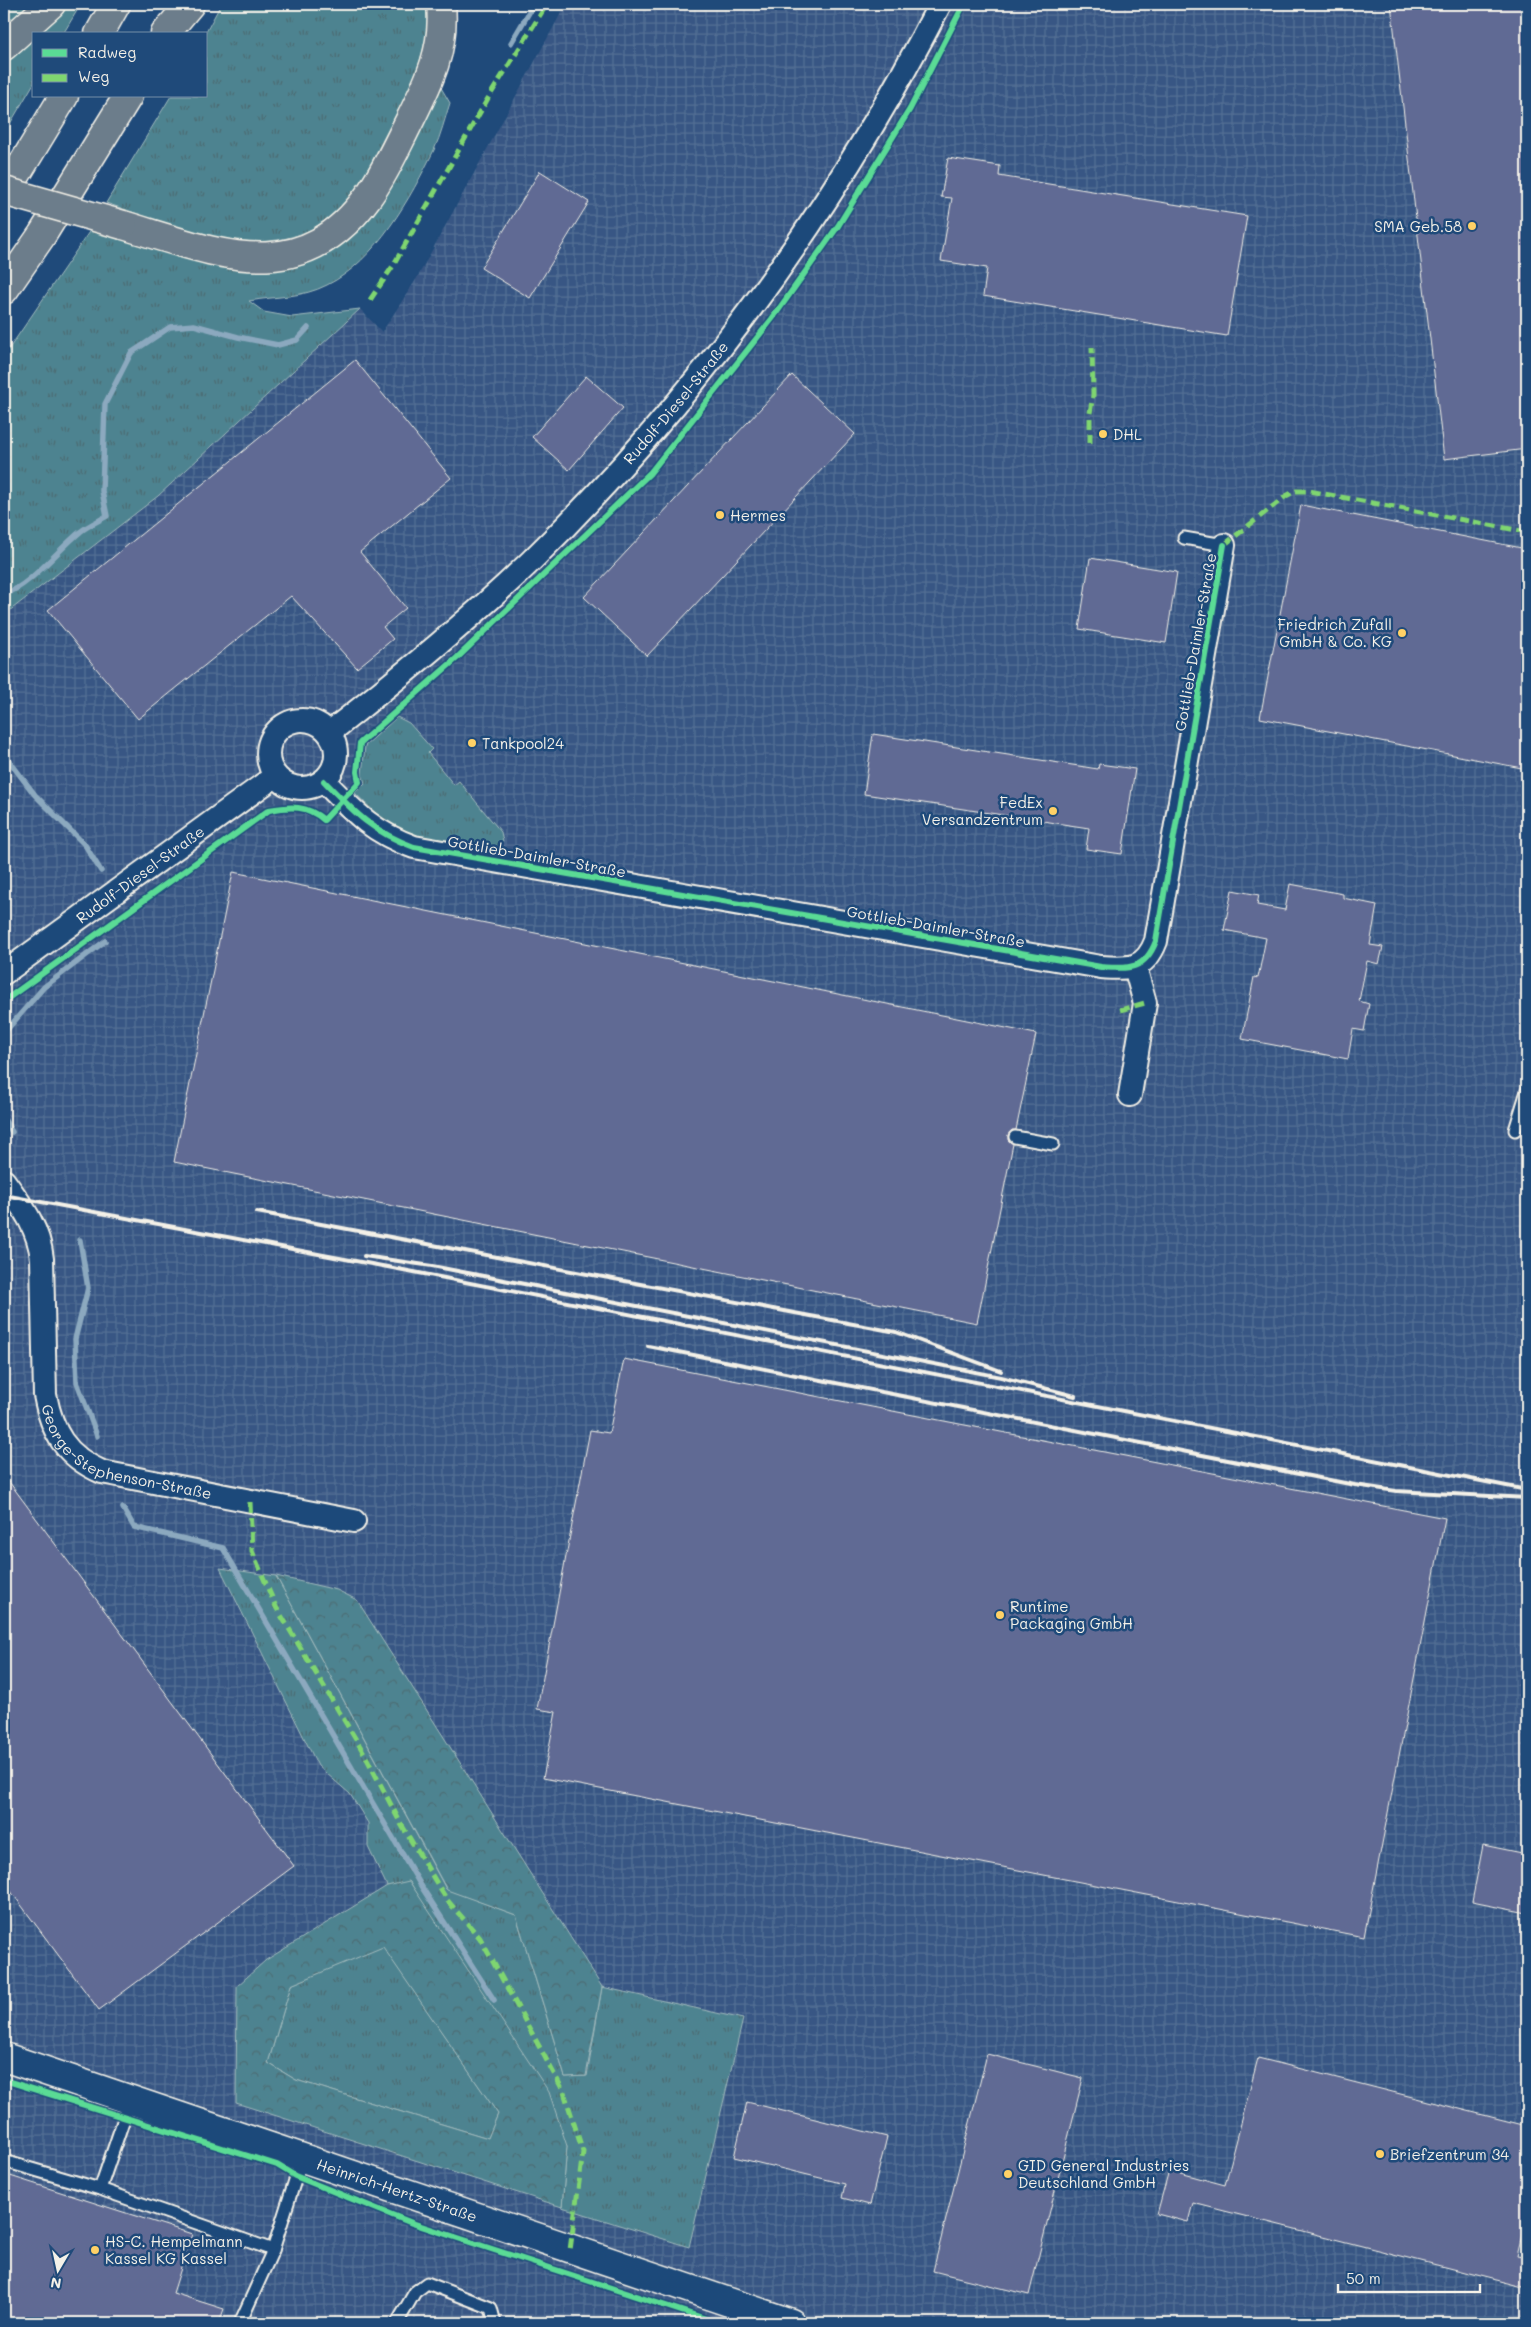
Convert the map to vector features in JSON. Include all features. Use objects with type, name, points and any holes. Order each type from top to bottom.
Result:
[{"type":"highway","points":[[4,46],[51,4]]},
{"type":"highway","points":[[100,32],[116,4]]},
{"type":"highway","points":[[165,32],[178,4]]},
{"type":"highway","points":[[166,32],[190,4]]},
{"type":"highway","points":[[4,191],[212,251],[239,256],[266,257],[290,254],[314,246],[334,234],[359,209],[383,173],[431,77],[440,50],[442,4]]},
{"type":"highway","points":[[4,194],[63,98]]},
{"type":"highway","points":[[4,290],[53,219],[127,98]]},
{"type":"street","name":"Rudolf-Diesel-Straße","points":[[329,733],[428,653],[530,562],[647,438],[761,296],[814,219],[863,141],[940,4]]},
{"type":"street","name":"Gottlieb-Daimler-Straße","points":[[324,781],[357,815],[380,833],[414,847],[1101,968],[1122,969],[1135,967],[1144,962],[1152,953],[1156,941],[1224,545]]},
{"type":"street","points":[[306,721],[321,726],[329,733],[335,745],[336,758],[332,771],[324,781],[312,787],[299,788],[286,785],[275,776],[267,756],[268,746],[280,728],[290,722],[306,721]]},
{"type":"street","name":"Rudolf-Diesel-Straße","points":[[4,973],[275,776]]},
{"type":"street","points":[[1130,1095],[1146,1003],[1135,967]]},
{"type":"street","name":"George-Stephenson-Straße","points":[[4,1181],[35,1227],[40,1242],[45,1395],[48,1412],[56,1431],[68,1451],[84,1464],[102,1472],[354,1520]]},
{"type":"street","name":"Heinrich-Hertz-Straße","points":[[4,2057],[791,2323]]},
{"type":"lane","points":[[1184,538],[1224,545]]},
{"type":"lane","points":[[1515,1130],[1527,1091]]},
{"type":"lane","points":[[1015,1137],[1053,1144]]},
{"type":"lane","points":[[100,2189],[130,2101]]},
{"type":"lane","points":[[240,2323],[273,2250],[302,2158]]},
{"type":"lane","points":[[4,2161],[100,2189],[273,2250]]},
{"type":"lane","points":[[397,2323],[415,2292],[427,2283],[491,2308],[495,2323]]},
{"type":"shaded area","points":[[566,4],[1527,4],[1527,2323],[4,2323],[4,615],[158,496],[360,309],[382,332],[417,278]]},
{"type":"green space","points":[[4,4],[35,4],[4,31]]},
{"type":"green space","points":[[65,4],[81,4],[64,32],[37,32]]},
{"type":"green space","points":[[221,4],[428,4],[426,39],[416,71],[403,101],[354,192],[339,209],[313,228],[285,238],[256,242],[225,239],[195,232],[106,203],[170,98],[208,98],[208,32],[206,32]]},
{"type":"green space","points":[[32,37],[32,86],[4,134],[4,59]]},
{"type":"green space","points":[[440,86],[450,103],[441,132],[425,168],[403,207],[376,244],[345,274],[327,285],[308,292],[249,301],[264,312],[292,317],[360,309],[158,496],[4,615],[4,356],[91,229],[314,259],[332,250],[350,236]]},
{"type":"green space","points":[[397,717],[409,723],[432,749],[428,753],[454,785],[459,781],[501,832],[503,841],[497,849],[488,851],[414,837],[390,827],[355,793],[365,783],[362,774],[365,746]]},
{"type":"green space","points":[[220,1568],[276,1576],[446,1889],[516,1915],[565,2077],[587,2076],[602,1987],[743,2019],[689,2247],[562,2207],[567,2146],[410,1882],[387,1886],[368,1847],[368,1823],[350,1794],[318,1766]]},
{"type":"green space","points":[[276,1576],[337,1590],[357,1600],[602,1987],[586,2076],[565,2077],[516,1915],[447,1890]]},
{"type":"green space","points":[[409,1881],[549,2092],[567,2146],[562,2207],[236,2103],[237,1986],[266,1960],[387,1886]],"holes":[[[383,1947],[498,2114],[488,2138],[296,2080],[268,2063],[291,1985]]]},
{"type":"green space","points":[[383,1946],[498,2114],[488,2138],[296,2080],[268,2063],[291,1985]]},
{"type":"building","name":"SMA Geb.58","points":[[1391,4],[1527,4],[1527,449],[1444,459]]},
{"type":"building","points":[[948,158],[1000,166],[999,176],[1247,216],[1227,336],[983,296],[987,268],[941,261],[952,198],[941,197]]},
{"type":"building","points":[[540,171],[589,202],[530,298],[481,268]]},
{"type":"building","points":[[355,360],[451,478],[360,552],[406,608],[383,627],[393,639],[357,668],[291,596],[138,719],[48,610]]},
{"type":"building","name":"Hermes","points":[[792,375],[855,434],[647,656],[584,597]]},
{"type":"building","points":[[586,376],[623,408],[569,470],[532,437]]},
{"type":"building","name":"Friedrich Zufall GmbH & Co. KG","points":[[1301,505],[1527,549],[1527,769],[1260,718]]},
{"type":"building","points":[[1090,558],[1177,572],[1166,643],[1079,629]]},
{"type":"building","name":"FedEx Versandzentrum","points":[[873,734],[1098,769],[1099,764],[1135,769],[1122,854],[1086,849],[1089,828],[864,794]]},
{"type":"building","points":[[233,872],[1036,1034],[1016,1130],[1012,1130],[1008,1135],[1008,1140],[1013,1144],[977,1323],[174,1162]]},
{"type":"building","points":[[1290,884],[1343,894],[1343,898],[1377,905],[1370,945],[1383,947],[1379,964],[1367,961],[1359,1001],[1369,1004],[1364,1031],[1353,1029],[1348,1059],[1242,1039],[1254,977],[1258,978],[1266,938],[1224,930],[1232,890],[1259,895],[1257,905],[1285,910]]},
{"type":"building","name":"Runtime Packaging GmbH","points":[[624,1359],[1445,1518],[1364,1937],[543,1778],[556,1712],[537,1709],[590,1430],[609,1433]]},
{"type":"building","points":[[4,1475],[294,1866],[99,2010],[4,1882]]},
{"type":"building","points":[[1483,1845],[1527,1854],[1527,1913],[1472,1902]]},
{"type":"building","name":"GID General Industries Deutschland GmbH","points":[[987,2054],[1083,2078],[1029,2295],[933,2271]]},
{"type":"building","name":"Briefzentrum 34","points":[[1258,2058],[1527,2126],[1527,2214],[1517,2255],[1527,2257],[1527,2288],[1193,2203],[1188,2222],[1157,2214],[1169,2170],[1225,2185]]},
{"type":"building","points":[[747,2102],[887,2137],[870,2205],[842,2198],[845,2184],[734,2157]]},
{"type":"building","name":"HS-C. Hempelmann Kassel KG Kassel","points":[[4,2174],[192,2234],[173,2293],[224,2309],[219,2323],[4,2323]]},
{"type":"waterway","points":[[511,43],[534,4]]},
{"type":"waterway","points":[[4,594],[13,591],[33,576],[80,532],[107,516],[102,491],[105,404],[131,353],[170,327],[194,325],[278,345],[297,340],[308,328]]},
{"type":"waterway","points":[[4,754],[35,795],[85,845],[101,871]]},
{"type":"waterway","points":[[4,1033],[44,987],[105,941]]},
{"type":"waterway","points":[[4,1119],[12,1132]]},
{"type":"waterway","points":[[80,1240],[88,1288],[75,1339],[77,1382],[97,1436]]},
{"type":"waterway","points":[[123,1508],[134,1527],[223,1548],[423,1889],[494,2000]]},
{"type":"railway","points":[[4,1195],[414,1272],[1527,1490]]},
{"type":"railway","points":[[257,1212],[896,1332],[1001,1371]]},
{"type":"railway","points":[[364,1256],[432,1266],[1001,1377],[1075,1396]]},
{"type":"railway","points":[[648,1346],[1355,1485],[1396,1491],[1527,1498]]},
{"type":"marked path","points":[[370,300],[393,266],[487,100],[547,4]]},
{"type":"marked path","points":[[1090,443],[1090,413],[1093,395],[1092,347]]},
{"type":"marked path","points":[[1224,545],[1286,496],[1296,491],[1309,491],[1527,532]]},
{"type":"marked path","points":[[1120,1010],[1145,1003]]},
{"type":"marked path","points":[[250,1502],[252,1551],[276,1607],[364,1753],[401,1824],[447,1900],[480,1938],[564,2092],[583,2152],[570,2250]]},
{"type":"cycle path","points":[[4,1001],[269,810],[284,808],[305,809],[324,820],[359,782],[357,772],[360,743],[457,658],[650,473],[772,319],[838,226],[910,109],[964,4]]},
{"type":"cycle path","points":[[324,781],[364,820],[386,835],[414,847],[1101,967],[1120,968],[1135,966],[1147,958],[1156,941],[1224,545]]},
{"type":"cycle path","points":[[4,2080],[277,2165],[295,2176],[412,2223],[718,2323]]},
{"type":"place","name":"SMA Geb.58","points":[[1472,226]]},
{"type":"place","name":"DHL","points":[[1103,434]]},
{"type":"place","name":"Hermes","points":[[720,515]]},
{"type":"place","name":"Friedrich Zufall GmbH & Co. KG","points":[[1402,633]]},
{"type":"place","name":"Tankpool24","points":[[472,743]]},
{"type":"place","name":"FedEx Versandzentrum","points":[[1053,811]]},
{"type":"place","name":"Runtime Packaging GmbH","points":[[1000,1615]]},
{"type":"place","name":"Briefzentrum 34","points":[[1380,2154]]},
{"type":"place","name":"GID General Industries Deutschland GmbH","points":[[1008,2174]]},
{"type":"place","name":"HS-C. Hempelmann Kassel KG Kassel","points":[[95,2250]]}]
